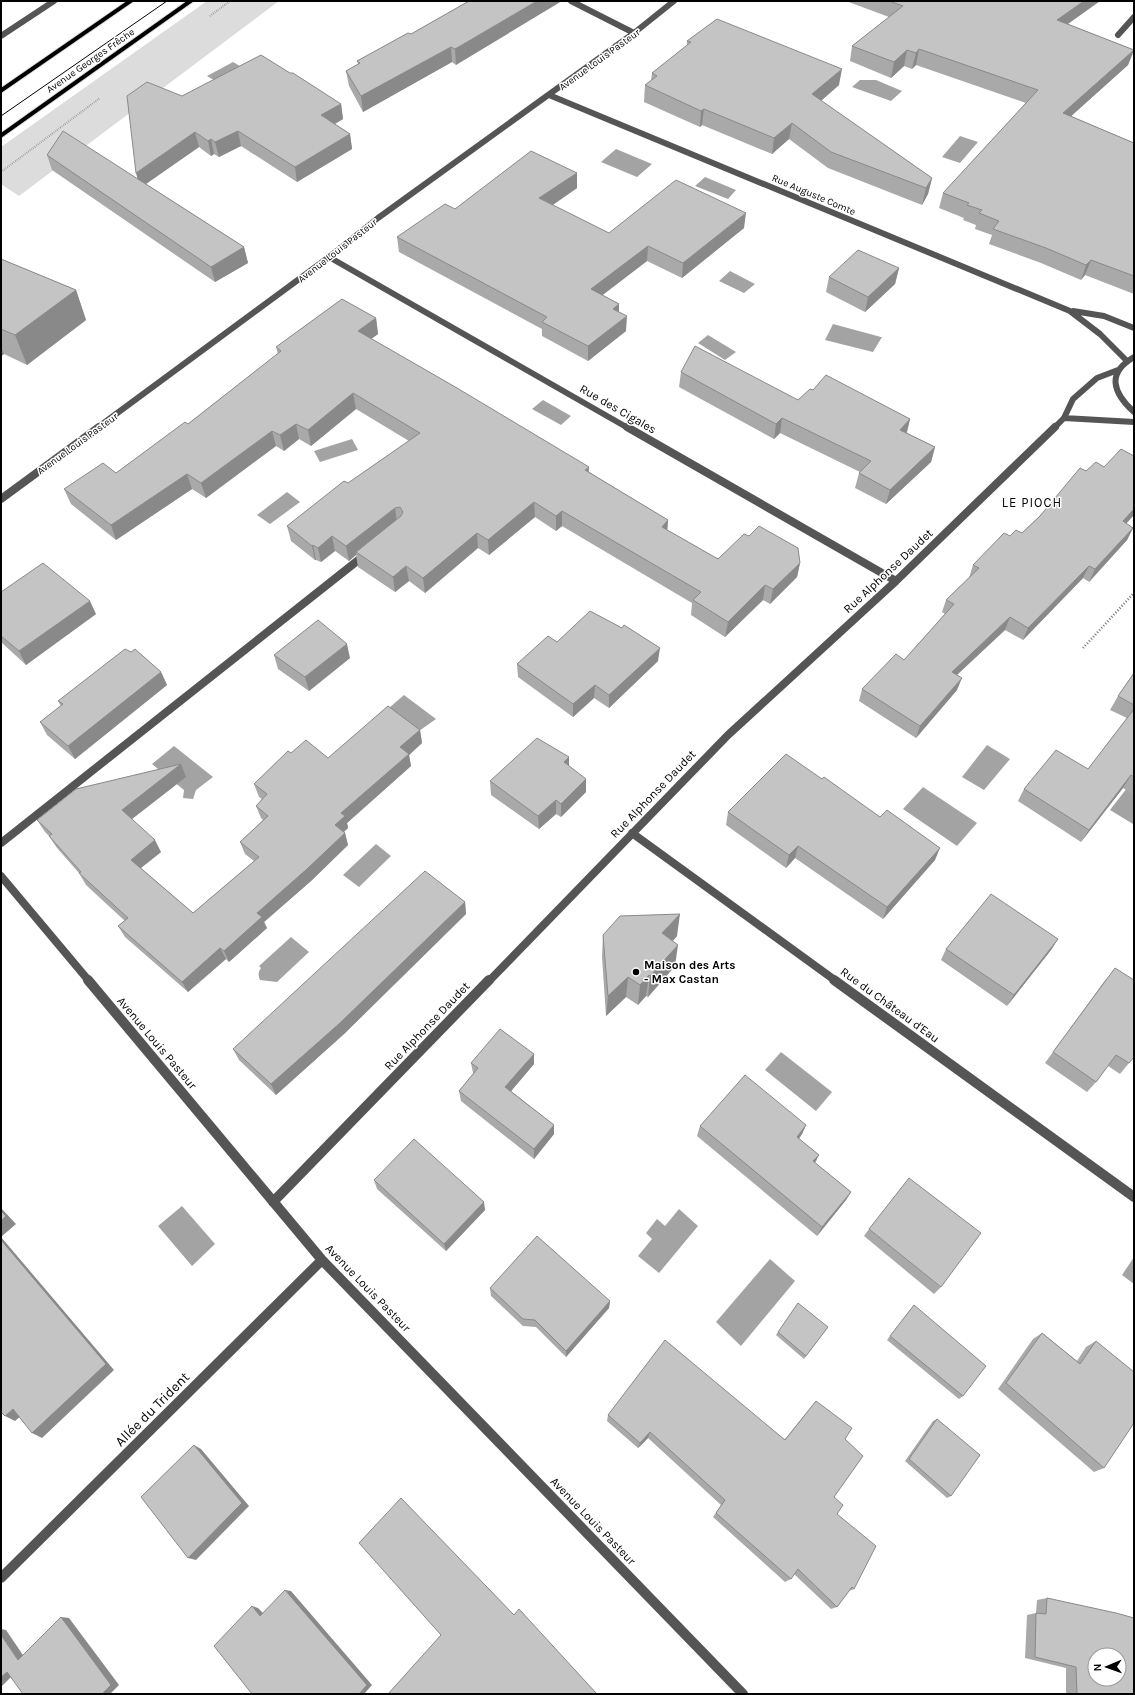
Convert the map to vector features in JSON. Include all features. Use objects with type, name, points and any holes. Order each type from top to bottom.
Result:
[{"type":"main road","points":[[1,91],[131,1]]},
{"type":"main road","name":"Avenue Georges Frêche","points":[[1,136],[191,1]]},
{"type":"street","points":[[1,36],[54,1]]},
{"type":"street","points":[[571,1],[634,33]]},
{"type":"street","name":"Avenue Louis Pasteur","points":[[1,499],[329,257],[378,218],[634,33],[674,1]]},
{"type":"street","points":[[1118,35],[1134,16]]},
{"type":"street","name":"Rue Auguste Comte","points":[[550,95],[1070,311],[1106,338],[1126,360]]},
{"type":"street","name":"Rue des Cigales","points":[[329,257],[896,581]]},
{"type":"street","name":"Rue Auguste Comte","points":[[1070,311],[1104,316],[1134,328]]},
{"type":"street","points":[[1134,357],[1126,360],[1118,370],[1114,381],[1117,393],[1125,405],[1134,412]]},
{"type":"street","name":"Rue Alphonse Daudet","points":[[273,1202],[728,735],[896,581],[1064,418],[1073,399],[1097,378],[1118,370]]},
{"type":"street","points":[[1064,418],[1134,422]]},
{"type":"street","points":[[1,843],[375,547]]},
{"type":"street","name":"Rue du Château d'Eau","points":[[632,833],[1134,1197]]},
{"type":"street","name":"Avenue Louis Pasteur","points":[[1,876],[322,1260],[743,1694]]},
{"type":"street","name":"Allée du Trident","points":[[1,1578],[322,1260]]},
{"type":"path","points":[[1083,648],[1134,593]]},
{"type":"shaded area","points":[[207,1],[279,1],[19,196],[1,184],[1,147]]},
{"type":"shaded area","points":[[233,62],[245,69],[219,83],[207,76]]},
{"type":"shaded area","points":[[860,80],[876,80],[902,91],[891,101],[852,87]]},
{"type":"shaded area","points":[[960,136],[978,142],[960,163],[942,157]]},
{"type":"shaded area","points":[[616,149],[652,164],[637,177],[601,162]]},
{"type":"shaded area","points":[[705,177],[736,190],[728,199],[695,186]]},
{"type":"shaded area","points":[[730,271],[755,284],[744,293],[719,281]]},
{"type":"shaded area","points":[[833,324],[882,337],[873,352],[825,340]]},
{"type":"shaded area","points":[[708,335],[736,352],[725,360],[698,343]]},
{"type":"shaded area","points":[[543,400],[571,416],[561,425],[532,409]]},
{"type":"shaded area","points":[[352,439],[358,450],[320,462],[314,451]]},
{"type":"shaded area","points":[[287,492],[300,502],[270,524],[257,515]]},
{"type":"shaded area","points":[[404,695],[436,719],[419,731],[389,708]]},
{"type":"shaded area","points":[[987,745],[1010,759],[984,790],[962,777]]},
{"type":"shaded area","points":[[174,746],[213,777],[196,790],[193,799],[183,798],[184,790],[152,764]]},
{"type":"shaded area","points":[[1134,779],[1134,823],[1133,824],[1110,810]]},
{"type":"shaded area","points":[[923,787],[977,823],[957,846],[903,809]]},
{"type":"shaded area","points":[[376,844],[391,856],[359,887],[343,875]]},
{"type":"shaded area","points":[[291,937],[309,952],[277,982],[260,980],[259,971],[261,968],[259,966]]},
{"type":"shaded area","points":[[781,1052],[832,1092],[816,1111],[765,1070]]},
{"type":"shaded area","points":[[182,1206],[215,1244],[192,1266],[158,1226]]},
{"type":"shaded area","points":[[679,1209],[698,1226],[659,1273],[638,1256],[652,1239],[646,1233],[657,1219],[665,1226]]},
{"type":"shaded area","points":[[1134,1257],[1134,1284],[1122,1275]]},
{"type":"shaded area","points":[[770,1259],[795,1281],[741,1346],[716,1322]]},
{"type":"building","points":[[469,1],[537,1],[455,49],[451,47],[361,96],[346,71],[360,63],[357,61],[408,33],[411,34]]},
{"type":"building","points":[[889,1],[1084,1],[1057,20],[1134,50],[1063,113],[1134,143],[1134,276],[1091,260],[1086,265],[1046,248],[993,229],[999,221],[979,213],[982,210],[967,205],[969,203],[943,193],[1038,90],[919,49],[916,53],[907,50],[894,62],[852,46],[903,6]]},
{"type":"building","points":[[717,19],[842,69],[812,94],[932,178],[926,188],[831,152],[792,123],[774,138],[704,109],[701,111],[645,85],[657,76],[652,73],[691,42],[687,41]]},
{"type":"building","points":[[261,55],[290,73],[293,73],[341,104],[321,115],[350,134],[295,167],[238,131],[215,142],[211,139],[208,141],[195,132],[136,173],[127,96],[147,82],[182,96]]},
{"type":"building","points":[[63,131],[244,247],[211,267],[47,155]]},
{"type":"building","points":[[531,151],[577,173],[539,198],[609,233],[676,180],[746,213],[683,263],[648,246],[591,289],[619,304],[613,309],[627,316],[588,346],[542,322],[547,317],[397,237],[445,204],[455,209]]},
{"type":"building","points":[[858,250],[899,268],[868,297],[829,277]]},
{"type":"building","points":[[1,259],[76,290],[15,335],[1,329]]},
{"type":"building","points":[[342,299],[376,318],[358,331],[589,467],[585,470],[668,520],[662,527],[718,559],[744,534],[749,536],[759,526],[798,548],[800,563],[773,589],[765,585],[728,622],[693,600],[701,592],[562,511],[556,516],[534,502],[488,540],[477,533],[423,578],[406,566],[393,577],[356,552],[401,516],[403,512],[400,507],[395,508],[346,546],[332,536],[318,548],[313,545],[312,546],[287,526],[344,481],[348,483],[420,433],[353,393],[308,430],[296,424],[280,435],[272,431],[201,483],[187,474],[111,525],[64,489],[103,463],[116,473],[185,422],[188,424],[281,351],[276,347]]},
{"type":"building","points":[[695,346],[798,400],[810,389],[813,390],[826,375],[910,419],[900,430],[935,447],[890,490],[859,473],[871,461],[782,418],[776,424],[681,372]]},
{"type":"building","points":[[1121,449],[1134,456],[1134,509],[1123,521],[1133,528],[1095,569],[1089,566],[1028,628],[1010,617],[952,672],[962,678],[920,726],[862,689],[896,654],[904,660],[954,604],[946,600],[979,568],[973,565],[1004,533],[1010,536],[1016,530],[1022,533],[1040,516],[1080,468],[1086,471],[1096,462],[1104,467]]},
{"type":"building","points":[[43,563],[90,601],[19,651],[1,636],[1,592]]},
{"type":"building","points":[[590,611],[622,628],[624,625],[660,648],[609,695],[595,685],[573,704],[517,664],[548,636],[557,642]]},
{"type":"building","points":[[318,620],[347,644],[305,677],[274,655]]},
{"type":"building","points":[[125,649],[131,652],[135,649],[161,672],[68,746],[40,722],[63,704],[58,701]]},
{"type":"building","points":[[1134,673],[1134,705],[1118,696]]},
{"type":"building","points":[[388,706],[420,730],[400,747],[409,754],[341,813],[345,816],[335,825],[345,833],[257,913],[262,917],[224,951],[220,948],[182,982],[118,926],[128,918],[79,873],[81,872],[49,836],[52,834],[37,820],[76,789],[181,764],[122,810],[155,840],[131,860],[193,913],[259,857],[240,842],[268,816],[256,806],[267,794],[254,784],[288,751],[291,753],[306,740],[328,758]]},
{"type":"building","points":[[1134,709],[1134,777],[1131,775],[1089,830],[1024,789],[1056,750],[1088,769]]},
{"type":"building","points":[[537,738],[569,757],[564,762],[586,779],[561,804],[556,800],[538,816],[490,781]]},
{"type":"building","points":[[786,754],[822,779],[824,777],[880,817],[887,810],[940,848],[887,907],[798,846],[789,855],[728,812]]},
{"type":"building","points":[[425,871],[465,902],[340,1023],[271,1084],[233,1049]]},
{"type":"building","points":[[991,894],[1058,939],[1014,995],[946,949]]},
{"type":"building","points":[[680,914],[662,933],[678,945],[640,985],[628,977],[608,996],[603,935],[620,916]]},
{"type":"building","points":[[1115,968],[1134,980],[1134,1057],[1129,1063],[1116,1055],[1096,1082],[1053,1052]]},
{"type":"building","points":[[500,1029],[534,1054],[505,1087],[554,1125],[534,1149],[459,1091],[478,1068],[471,1063]]},
{"type":"building","points":[[745,1075],[806,1125],[797,1137],[819,1155],[813,1161],[851,1192],[822,1227],[700,1126]]},
{"type":"building","points":[[414,1139],[484,1202],[444,1244],[374,1180]]},
{"type":"building","points":[[909,1178],[981,1233],[941,1287],[869,1229]]},
{"type":"building","points":[[1,1211],[6,1216],[1,1221]]},
{"type":"building","points":[[537,1236],[610,1301],[566,1351],[535,1320],[523,1319],[490,1288]]},
{"type":"building","points":[[1,1240],[106,1364],[32,1433],[13,1409],[5,1416],[1,1412]]},
{"type":"building","points":[[798,1303],[828,1327],[806,1356],[778,1332]]},
{"type":"building","points":[[914,1305],[986,1366],[963,1396],[890,1336]]},
{"type":"building","points":[[1042,1333],[1080,1364],[1096,1341],[1134,1372],[1134,1423],[1104,1468],[1006,1383]]},
{"type":"building","points":[[665,1340],[785,1440],[816,1401],[852,1428],[845,1439],[863,1456],[834,1497],[843,1505],[837,1514],[876,1546],[854,1589],[852,1587],[837,1607],[798,1569],[791,1579],[716,1513],[725,1500],[650,1432],[640,1443],[608,1415]]},
{"type":"building","points":[[937,1419],[980,1455],[951,1496],[909,1459]]},
{"type":"building","points":[[194,1445],[242,1503],[188,1558],[141,1497]]},
{"type":"building","points":[[401,1498],[514,1615],[519,1609],[597,1694],[388,1694],[441,1635],[359,1543]]},
{"type":"building","points":[[285,1590],[367,1685],[359,1694],[252,1694],[214,1646],[252,1606],[260,1616]]},
{"type":"building","points":[[1047,1598],[1134,1618],[1134,1694],[1077,1694],[1076,1667],[1035,1657],[1036,1613],[1046,1614]]},
{"type":"building","points":[[61,1617],[111,1685],[102,1694],[23,1694],[7,1672],[1,1677],[1,1635],[18,1660]]},
{"type":"tram line","points":[[1,116],[167,1]]},
{"type":"place","name":"Maison des Arts - Max Castan","points":[[636,972]]},
{"type":"district","name":"LE PIOCH","points":[[1032,502]]}]
